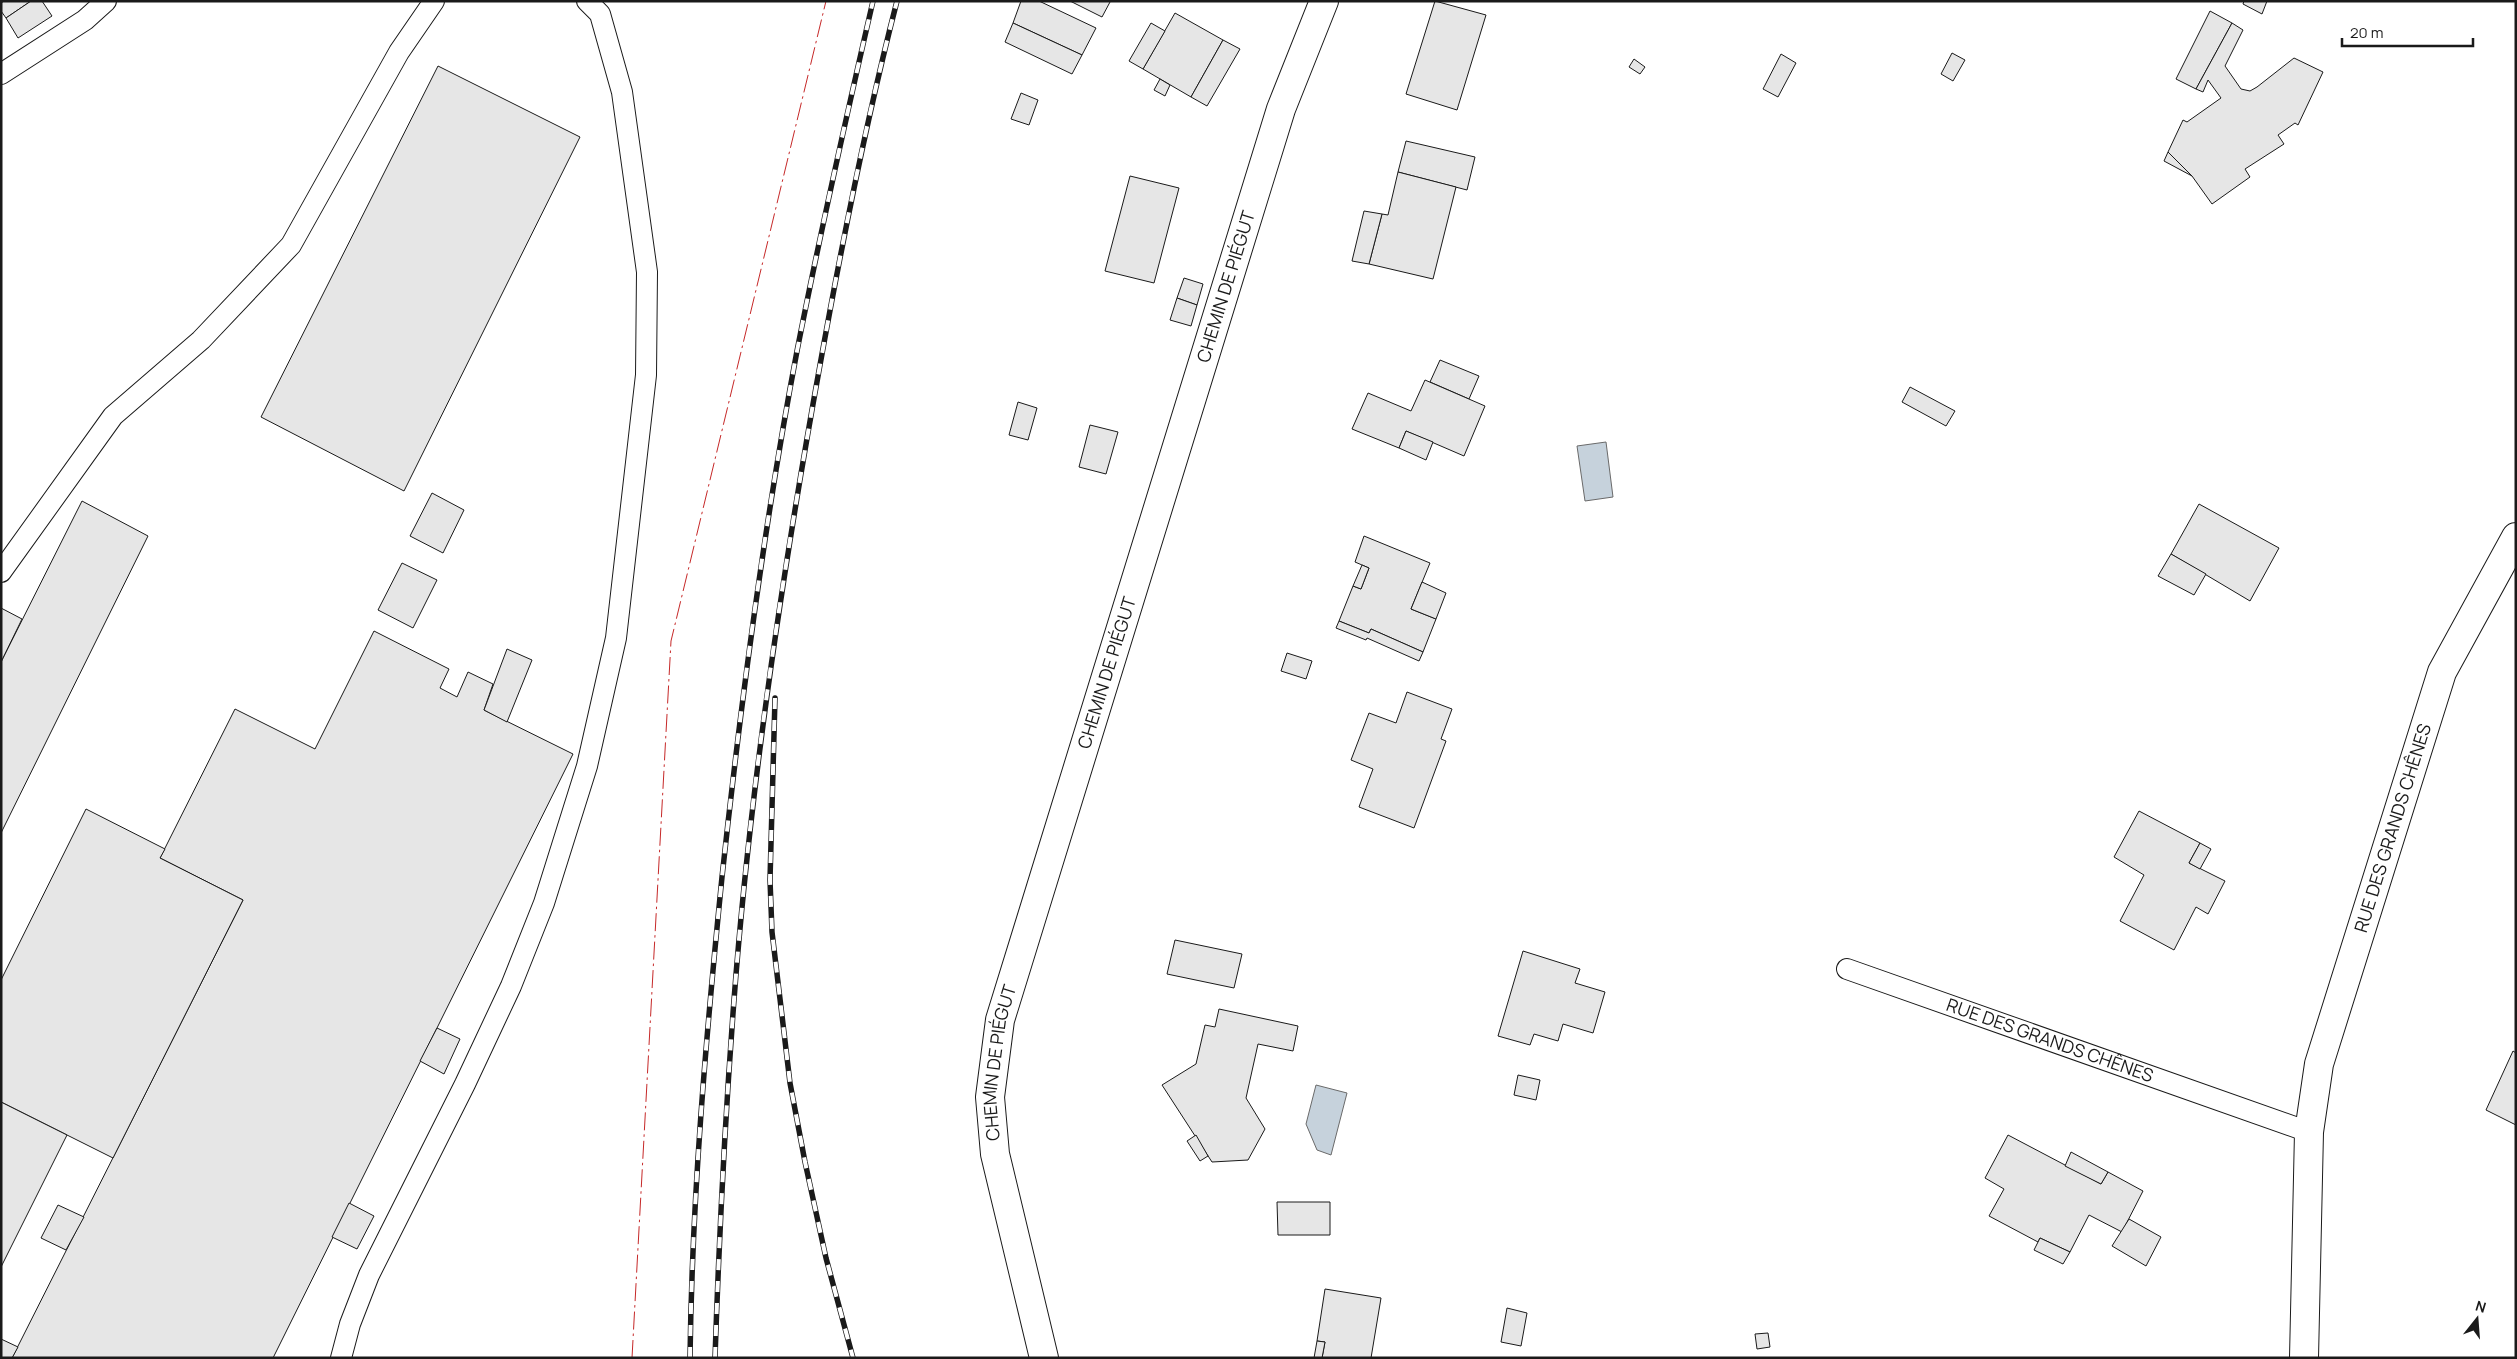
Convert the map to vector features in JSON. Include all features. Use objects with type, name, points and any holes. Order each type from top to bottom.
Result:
[{"type":"street","name":"CHEMIN DE PIÉGUT","points":[[1044,1358],[995,1154],[990,1097],[1000,1020],[1281,108],[1324,1]]},
{"type":"street","name":"RUE DES GRANDS CHÊNES","points":[[2304,1358],[2309,1132],[2319,1064],[2442,672],[2516,537]]},
{"type":"lane","points":[[1,74],[85,20],[106,1]]},
{"type":"lane","points":[[1,572],[113,416],[201,340],[291,245],[400,52],[434,1]]},
{"type":"lane","points":[[341,1358],[350,1324],[369,1275],[465,1084],[511,986],[544,904],[587,766],[616,638],[646,375],[647,272],[622,92],[600,14],[587,1]]},
{"type":"lane","name":"RUE DES GRANDS CHÊNES","points":[[1847,969],[2309,1132]]},
{"type":"shaded area","points":[[1606,442],[1613,497],[1585,501],[1577,446]]},
{"type":"shaded area","points":[[1316,1085],[1347,1093],[1331,1155],[1317,1150],[1306,1124]]},
{"type":"building","points":[[4,1],[31,1],[6,18],[1,11],[1,3]]},
{"type":"building","points":[[31,1],[42,1],[52,16],[18,38],[6,18]]},
{"type":"building","points":[[1021,1],[1039,1],[1096,28],[1082,55],[1013,23]]},
{"type":"building","points":[[1070,1],[1110,1],[1110,2],[1102,17]]},
{"type":"building","points":[[1435,1],[1486,15],[1457,110],[1406,94]]},
{"type":"building","points":[[2244,1],[2267,1],[2262,14],[2243,4]]},
{"type":"building","points":[[2210,11],[2232,23],[2196,89],[2176,79]]},
{"type":"building","points":[[1175,13],[1223,40],[1191,97],[1143,69]]},
{"type":"building","points":[[1013,23],[1082,55],[1072,74],[1005,42]]},
{"type":"building","points":[[1151,23],[1165,31],[1143,69],[1129,61]]},
{"type":"building","points":[[2232,23],[2243,30],[2225,66],[2241,89],[2250,91],[2257,87],[2294,58],[2323,72],[2298,125],[2295,123],[2278,135],[2284,144],[2245,169],[2250,177],[2212,204],[2192,176],[2168,152],[2183,120],[2187,122],[2221,98],[2208,80],[2203,92],[2196,89]]},
{"type":"building","points":[[1223,40],[1240,49],[1207,106],[1191,97]]},
{"type":"building","points":[[1952,53],[1965,60],[1953,81],[1941,74]]},
{"type":"building","points":[[1781,54],[1796,63],[1778,97],[1763,89]]},
{"type":"building","points":[[1634,59],[1645,67],[1640,74],[1629,67]]},
{"type":"building","points":[[438,66],[580,137],[404,491],[261,417]]},
{"type":"building","points":[[1160,79],[1170,85],[1165,96],[1154,90]]},
{"type":"building","points":[[1021,93],[1038,100],[1029,125],[1011,119]]},
{"type":"building","points":[[1406,141],[1475,157],[1467,190],[1398,172]]},
{"type":"building","points":[[2168,152],[2192,176],[2164,161]]},
{"type":"building","points":[[1398,172],[1456,187],[1433,279],[1369,264],[1382,214],[1388,215]]},
{"type":"building","points":[[1130,176],[1179,188],[1154,283],[1105,271]]},
{"type":"building","points":[[1364,211],[1382,214],[1369,264],[1352,261]]},
{"type":"building","points":[[1184,278],[1203,284],[1197,305],[1177,298]]},
{"type":"building","points":[[1177,298],[1197,305],[1191,326],[1170,320]]},
{"type":"building","points":[[1440,360],[1479,376],[1469,399],[1430,382]]},
{"type":"building","points":[[1425,380],[1485,406],[1464,456],[1406,431],[1399,448],[1352,429],[1368,393],[1411,411]]},
{"type":"building","points":[[1910,387],[1955,411],[1946,426],[1902,402]]},
{"type":"building","points":[[1018,402],[1037,408],[1028,440],[1009,435]]},
{"type":"building","points":[[1090,425],[1118,432],[1106,474],[1079,467]]},
{"type":"building","points":[[1406,431],[1433,442],[1426,460],[1399,448]]},
{"type":"building","points":[[432,493],[464,510],[443,553],[410,536]]},
{"type":"building","points":[[82,501],[148,536],[1,833],[1,662]]},
{"type":"building","points":[[2199,504],[2279,548],[2250,601],[2171,554]]},
{"type":"building","points":[[1364,536],[1430,563],[1411,609],[1436,619],[1423,652],[1371,629],[1369,633],[1339,621],[1353,586],[1361,589],[1369,568],[1355,562]]},
{"type":"building","points":[[2171,554],[2206,574],[2194,595],[2158,576]]},
{"type":"building","points":[[402,563],[437,580],[413,628],[378,610]]},
{"type":"building","points":[[1362,565],[1369,568],[1361,589],[1353,586]]},
{"type":"building","points":[[1422,582],[1446,593],[1436,619],[1411,609]]},
{"type":"building","points":[[1,608],[22,619],[1,662]]},
{"type":"building","points":[[1339,621],[1369,633],[1371,629],[1423,652],[1419,661],[1367,638],[1366,640],[1336,628]]},
{"type":"building","points":[[374,631],[449,669],[440,688],[457,697],[468,672],[493,684],[484,710],[573,754],[273,1358],[12,1358],[243,900],[160,858],[235,709],[315,749]]},
{"type":"building","points":[[507,649],[532,660],[507,722],[484,710]]},
{"type":"building","points":[[1287,653],[1312,661],[1306,679],[1281,671]]},
{"type":"building","points":[[1407,692],[1452,709],[1441,739],[1446,741],[1414,828],[1359,807],[1373,769],[1351,760],[1369,713],[1396,723]]},
{"type":"building","points":[[86,809],[165,849],[160,858],[243,900],[113,1158],[1,1102],[1,980]]},
{"type":"building","points":[[2139,811],[2200,843],[2189,863],[2225,881],[2208,914],[2196,907],[2174,950],[2120,921],[2144,875],[2114,857]]},
{"type":"building","points":[[2200,843],[2211,849],[2200,869],[2189,863]]},
{"type":"building","points":[[1175,940],[1242,954],[1234,988],[1167,974]]},
{"type":"building","points":[[1523,951],[1580,969],[1575,983],[1605,992],[1593,1033],[1563,1024],[1558,1041],[1534,1034],[1530,1045],[1498,1036]]},
{"type":"building","points":[[1219,1009],[1298,1026],[1293,1051],[1258,1044],[1246,1098],[1265,1129],[1248,1160],[1212,1162],[1162,1085],[1196,1064],[1205,1025],[1215,1027]]},
{"type":"building","points":[[437,1028],[460,1039],[444,1074],[420,1061]]},
{"type":"building","points":[[2513,1051],[2516,1053],[2516,1125],[2486,1110]]},
{"type":"building","points":[[1518,1075],[1540,1080],[1536,1100],[1514,1095]]},
{"type":"building","points":[[1,1102],[67,1135],[1,1267]]},
{"type":"building","points":[[1196,1135],[1208,1156],[1200,1161],[1187,1141]]},
{"type":"building","points":[[2008,1135],[2101,1184],[2108,1172],[2143,1191],[2122,1232],[2089,1215],[2070,1252],[2040,1238],[2038,1242],[1989,1216],[2004,1189],[1985,1178]]},
{"type":"building","points":[[2071,1152],[2108,1172],[2101,1184],[2065,1166]]},
{"type":"building","points":[[1277,1202],[1330,1202],[1330,1235],[1278,1235]]},
{"type":"building","points":[[349,1203],[374,1216],[357,1249],[332,1237]]},
{"type":"building","points":[[58,1205],[84,1217],[66,1250],[41,1238]]},
{"type":"building","points":[[2129,1219],[2161,1237],[2146,1266],[2112,1246]]},
{"type":"building","points":[[2040,1238],[2070,1252],[2063,1264],[2034,1250]]},
{"type":"building","points":[[1325,1289],[1381,1298],[1371,1358],[1322,1358],[1325,1342],[1317,1341]]},
{"type":"building","points":[[1507,1308],[1527,1313],[1521,1346],[1501,1342]]},
{"type":"building","points":[[1768,1333],[1770,1347],[1757,1349],[1755,1334]]},
{"type":"building","points":[[1,1339],[18,1347],[12,1358],[1,1358]]},
{"type":"building","points":[[1317,1341],[1325,1342],[1322,1358],[1314,1358]]},
{"type":"railway","points":[[690,1358],[691,1298],[701,1117],[722,877],[745,679],[774,482],[797,351],[873,1]]},
{"type":"railway","points":[[715,1358],[718,1268],[734,1000],[758,761],[780,602],[820,365],[855,182],[897,1]]},
{"type":"railway","points":[[775,698],[770,880],[772,932],[790,1083],[805,1162],[826,1258],[853,1358]]},
{"type":"power","points":[[632,1358],[671,641],[826,1]]}]
